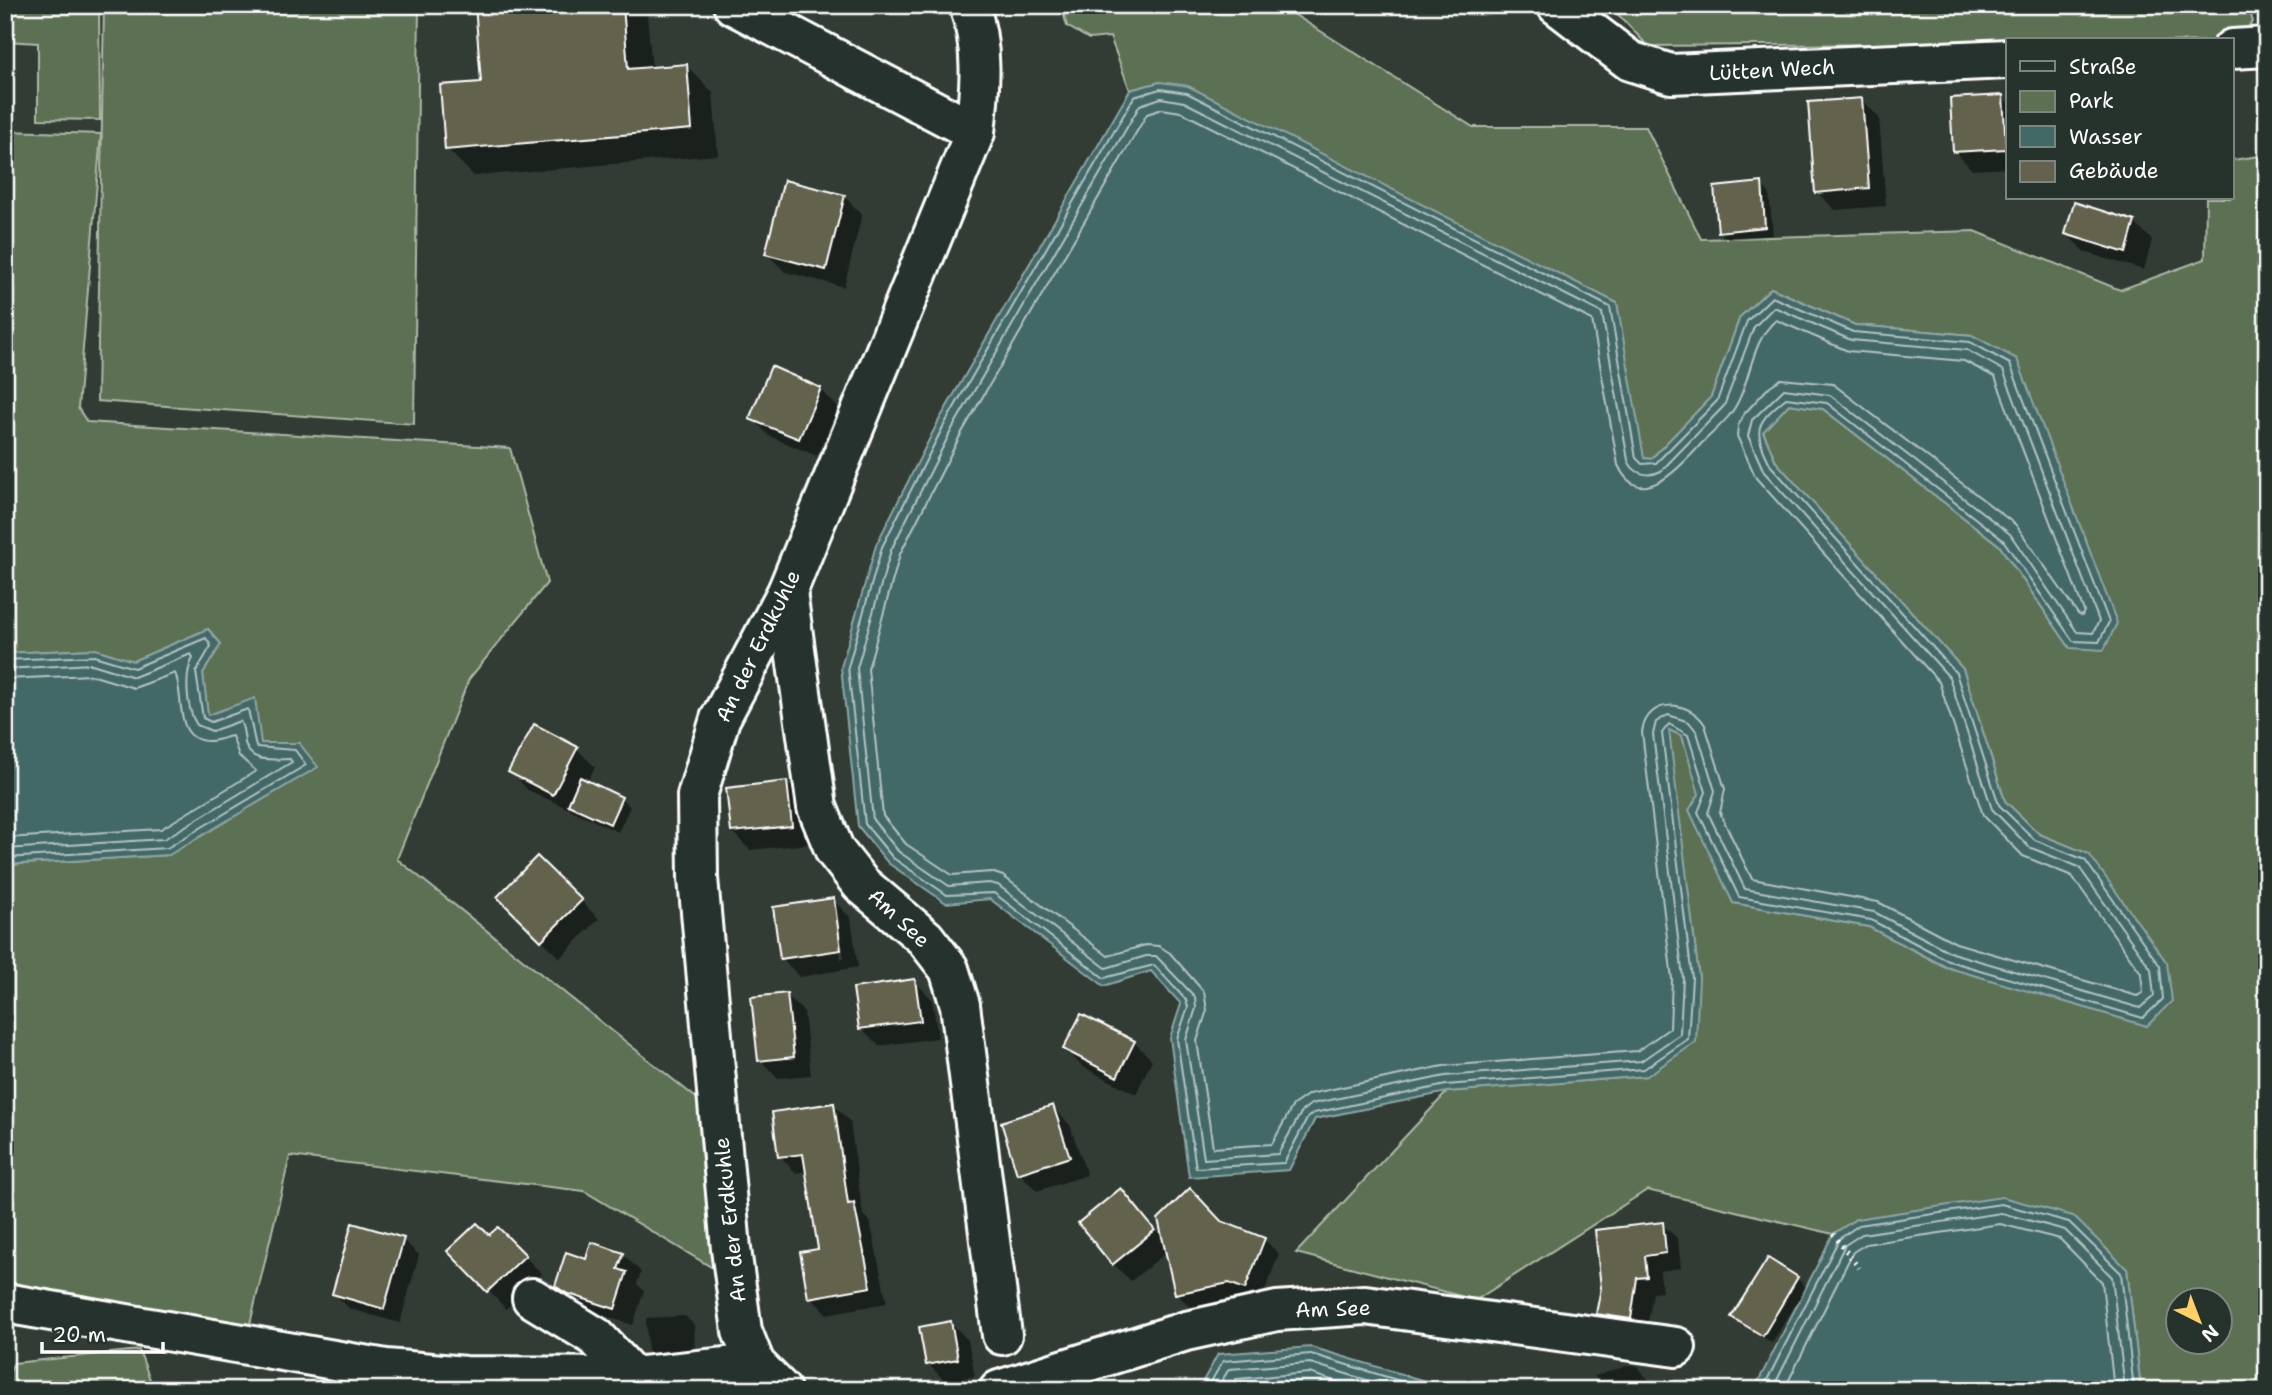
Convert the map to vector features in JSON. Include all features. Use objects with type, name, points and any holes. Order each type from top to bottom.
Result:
[{"type":"street","points":[[733,5],[975,132]]},
{"type":"street","name":"An der Erdkuhle","points":[[768,1377],[742,1331],[731,1249],[698,878],[697,796],[720,719],[787,592],[975,132],[981,85],[978,31],[969,5]]},
{"type":"street","name":"Lütten Wech","points":[[1557,5],[1630,61],[1671,74],[2006,59]]},
{"type":"street","points":[[2234,49],[2267,47]]},
{"type":"street","name":"Am See","points":[[787,592],[817,807],[831,840],[861,884],[925,938],[949,970],[960,1005],[1002,1335]]},
{"type":"street","points":[[532,1298],[596,1337],[633,1377]]},
{"type":"street","points":[[5,1304],[386,1369],[465,1376],[768,1377]]},
{"type":"street","name":"Am See","points":[[999,1390],[1186,1331],[1277,1311],[1365,1305],[1676,1347]]},
{"type":"path","points":[[1833,1234],[1859,1268]]},
{"type":"green space","points":[[5,5],[99,5],[100,120],[38,119],[38,43],[5,41]]},
{"type":"green space","points":[[104,5],[419,5],[414,424],[97,401]]},
{"type":"green space","points":[[1061,5],[1279,5],[1473,127],[1646,127],[1701,239],[1975,231],[2120,290],[2205,259],[2206,200],[2234,200],[2234,160],[2267,155],[2267,1390],[2141,1390],[2127,1269],[1856,1219],[1833,1234],[1647,1190],[1476,1300],[1296,1253],[1447,1092],[1647,1076],[1699,978],[1668,729],[1682,736],[1734,903],[1869,927],[1946,967],[2089,854],[2039,834],[2005,801],[1963,669],[1776,462],[1763,431],[1789,404],[1823,409],[1999,545],[2070,648],[1972,335],[1855,325],[1771,288],[1740,317],[1711,397],[1651,459],[1643,458],[1617,303],[1160,82],[1130,90],[1110,37],[1089,39],[1067,26]]},
{"type":"green space","points":[[1609,5],[2248,5],[2253,22],[2234,40],[2006,38],[2006,43],[1648,46]]},
{"type":"green space","points":[[5,131],[101,134],[78,408],[87,422],[510,448],[547,583],[469,679],[397,859],[700,1101],[718,1271],[584,1191],[290,1156],[250,1324],[5,1286],[5,865],[169,855],[299,743],[261,743],[208,716],[203,673],[221,644],[208,629],[133,661],[95,649],[5,653]]},
{"type":"green space","points":[[139,1350],[154,1390],[5,1390],[5,1381],[14,1363]]},
{"type":"water","points":[[1160,82],[1188,86],[1617,303],[1644,458],[1651,459],[1711,397],[1740,317],[1771,288],[1855,325],[1972,335],[2017,359],[2117,623],[2104,650],[2070,648],[1999,545],[1823,409],[1789,404],[1763,432],[1776,462],[1963,669],[2005,801],[2039,834],[2089,854],[2167,963],[2172,1001],[2147,1026],[1946,967],[1869,927],[1733,903],[1689,810],[1699,794],[1682,736],[1669,730],[1699,978],[1696,1042],[1647,1076],[1447,1092],[1315,1119],[1289,1170],[1189,1177],[1170,1038],[1181,1004],[1151,971],[1104,986],[990,899],[946,903],[888,863],[858,826],[841,667],[876,545],[938,422],[1130,90]]},
{"type":"water","points":[[208,629],[221,644],[203,673],[208,715],[255,698],[261,743],[299,743],[318,767],[169,855],[5,865],[5,653],[95,649],[133,661]]},
{"type":"water","points":[[2002,1197],[2073,1216],[2127,1269],[2141,1390],[1754,1390],[1833,1234],[1856,1219]]},
{"type":"water","points":[[1311,1347],[1455,1390],[1198,1390],[1218,1354]]},
{"type":"building","points":[[475,5],[623,5],[628,69],[687,64],[692,129],[445,150],[440,85],[481,82]]},
{"type":"building","points":[[2003,95],[2006,149],[1953,152],[1950,98]]},
{"type":"building","points":[[1862,98],[1869,188],[1815,193],[1808,102]]},
{"type":"building","points":[[784,180],[845,195],[826,270],[765,254]]},
{"type":"building","points":[[1762,182],[1765,227],[1718,232],[1714,187]]},
{"type":"building","points":[[2074,202],[2135,221],[2126,253],[2065,234]]},
{"type":"building","points":[[771,366],[821,388],[799,439],[749,419]]},
{"type":"building","points":[[534,724],[578,747],[553,795],[508,772]]},
{"type":"building","points":[[580,777],[622,797],[610,824],[568,805]]},
{"type":"building","points":[[787,781],[792,826],[731,832],[726,788]]},
{"type":"building","points":[[537,856],[582,900],[541,941],[497,897]]},
{"type":"building","points":[[834,898],[841,950],[780,959],[773,907]]},
{"type":"building","points":[[915,979],[921,1021],[859,1029],[853,988]]},
{"type":"building","points":[[787,993],[794,1057],[758,1061],[751,997]]},
{"type":"building","points":[[1081,1014],[1135,1041],[1117,1077],[1063,1049]]},
{"type":"building","points":[[834,1103],[848,1204],[854,1203],[871,1287],[808,1298],[800,1252],[818,1249],[803,1154],[778,1157],[772,1112]]},
{"type":"building","points":[[1053,1105],[1070,1157],[1017,1174],[1001,1122]]},
{"type":"building","points":[[1121,1188],[1155,1230],[1112,1265],[1078,1223]]},
{"type":"building","points":[[1190,1188],[1221,1221],[1265,1238],[1245,1289],[1229,1283],[1175,1294],[1158,1219]]},
{"type":"building","points":[[1663,1222],[1666,1253],[1645,1256],[1647,1277],[1637,1278],[1631,1319],[1596,1314],[1601,1288],[1595,1230]]},
{"type":"building","points":[[352,1223],[404,1238],[384,1309],[332,1294]]},
{"type":"building","points":[[477,1223],[489,1235],[498,1227],[526,1255],[487,1292],[447,1251]]},
{"type":"building","points":[[591,1242],[624,1253],[618,1269],[627,1272],[615,1309],[566,1293],[555,1286],[566,1252],[586,1259]]},
{"type":"building","points":[[1768,1258],[1798,1277],[1763,1336],[1731,1317]]},
{"type":"building","points":[[951,1321],[958,1359],[926,1365],[919,1327]]}]
